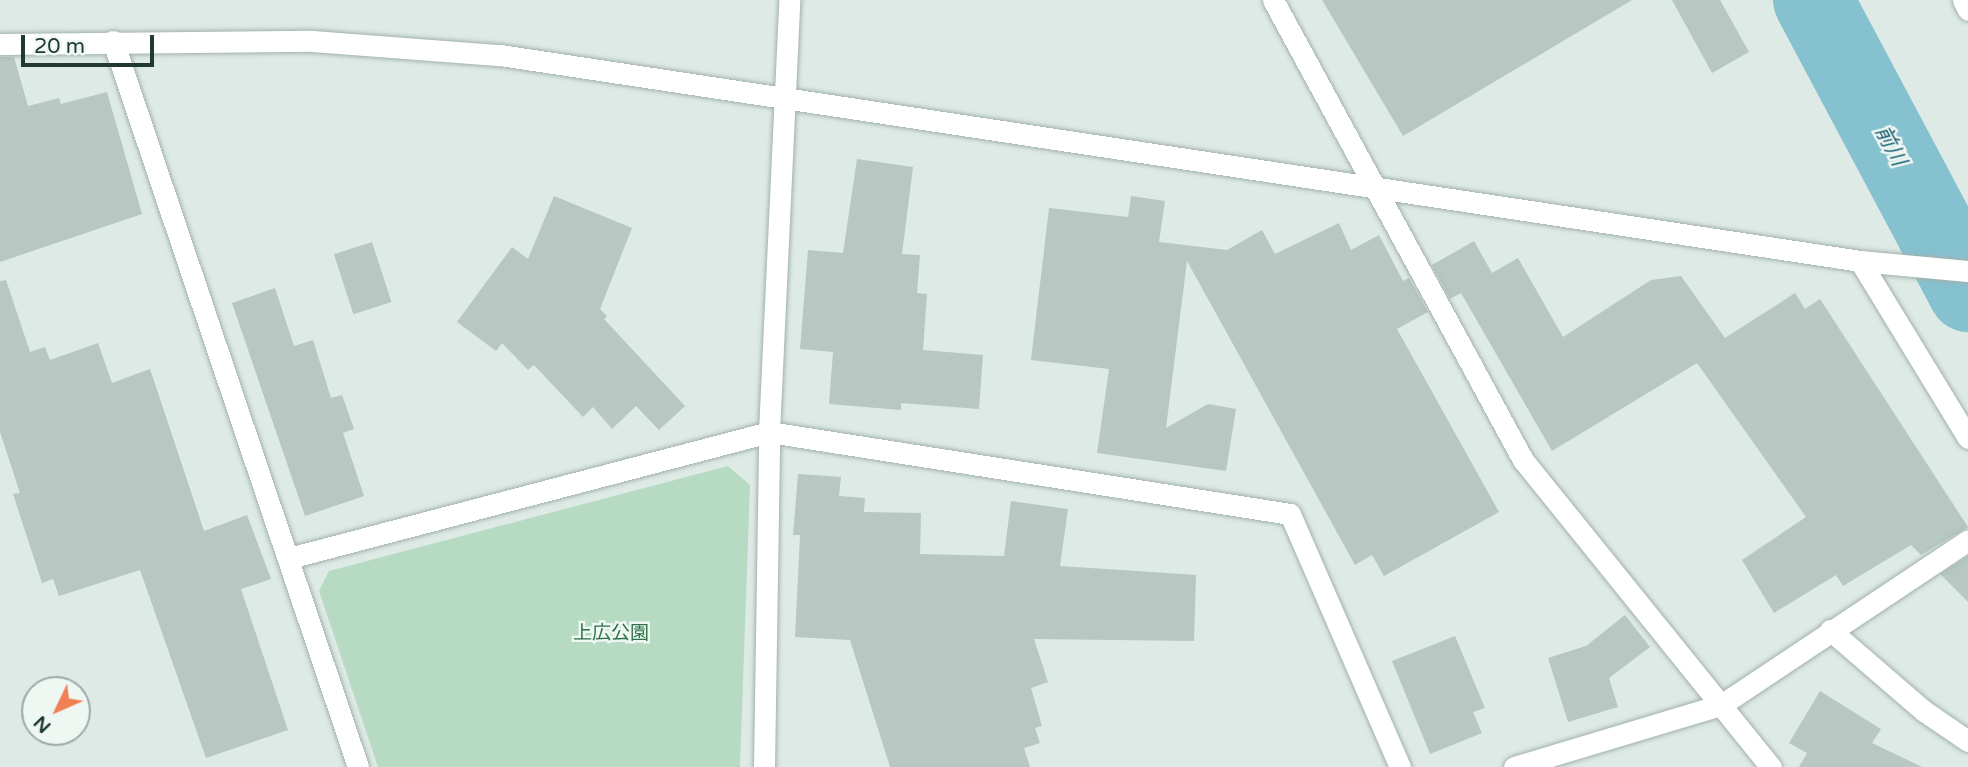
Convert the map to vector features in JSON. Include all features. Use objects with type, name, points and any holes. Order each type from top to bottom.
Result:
[{"type":"street","points":[[764,767],[769,432],[789,0]]},
{"type":"street","points":[[1273,0],[1377,185],[1523,460],[1771,767]]},
{"type":"street","points":[[1963,0],[1968,10]]},
{"type":"street","points":[[113,41],[358,767]]},
{"type":"street","points":[[0,44],[312,41],[500,55],[1377,185],[1862,261],[1968,271]]},
{"type":"street","points":[[1862,261],[1968,439]]},
{"type":"street","points":[[289,558],[769,432],[1290,514],[1400,767]]},
{"type":"street","points":[[1514,767],[1721,705],[1968,540]]},
{"type":"street","points":[[1830,630],[1924,712],[1968,741]]},
{"type":"green space","name":"上広公園","points":[[728,466],[750,485],[740,767],[378,767],[319,591],[329,571]]},
{"type":"building","points":[[1322,0],[1632,0],[1403,136]]},
{"type":"building","points":[[1672,0],[1720,0],[1749,52],[1712,73]]},
{"type":"building","points":[[0,57],[14,57],[28,106],[59,98],[61,104],[107,92],[142,214],[0,262]]},
{"type":"building","points":[[857,159],[913,167],[902,254],[920,255],[917,293],[927,294],[923,350],[983,355],[979,409],[901,403],[901,410],[829,404],[833,352],[800,349],[808,250],[843,253]]},
{"type":"building","points":[[554,196],[632,228],[600,309],[607,316],[604,319],[685,406],[659,430],[636,406],[612,429],[593,407],[583,417],[534,365],[528,370],[502,343],[496,351],[457,322],[512,247],[528,259]]},
{"type":"building","points":[[1131,196],[1165,201],[1159,242],[1227,250],[1262,230],[1275,254],[1339,223],[1351,250],[1379,235],[1403,281],[1409,278],[1428,312],[1397,329],[1499,512],[1384,576],[1372,555],[1355,565],[1187,261],[1166,428],[1208,404],[1236,409],[1226,471],[1097,453],[1109,369],[1031,360],[1049,208],[1128,217]]},
{"type":"building","points":[[1474,241],[1492,273],[1518,258],[1563,337],[1651,280],[1681,276],[1725,338],[1795,293],[1805,309],[1820,299],[1968,527],[1921,555],[1911,545],[1843,586],[1836,575],[1774,613],[1742,560],[1806,517],[1697,363],[1552,451],[1461,293],[1450,299],[1432,265]]},
{"type":"building","points":[[372,242],[391,302],[353,314],[334,254]]},
{"type":"building","points":[[6,280],[30,352],[45,347],[50,360],[98,343],[112,383],[150,369],[204,531],[247,515],[271,579],[241,589],[288,730],[206,758],[140,570],[59,596],[53,579],[42,583],[13,494],[20,493],[0,432],[0,281]]},
{"type":"building","points":[[275,288],[294,346],[313,340],[331,398],[342,395],[354,429],[343,433],[364,496],[305,516],[232,303]]},
{"type":"building","points":[[798,474],[841,477],[839,496],[865,498],[864,512],[921,513],[920,554],[1004,556],[1011,501],[1068,509],[1060,566],[1196,575],[1194,641],[1034,639],[1048,682],[1031,688],[1042,726],[1035,728],[1040,743],[1024,748],[1030,767],[890,767],[850,640],[795,637],[800,535],[793,535]]},
{"type":"building","points":[[1968,556],[1968,602],[1940,574]]},
{"type":"building","points":[[1625,615],[1650,647],[1609,678],[1618,707],[1568,722],[1548,658],[1586,646]]},
{"type":"building","points":[[1455,636],[1485,708],[1473,712],[1482,733],[1430,754],[1392,661]]},
{"type":"building","points":[[1820,691],[1881,729],[1872,743],[1922,767],[1799,767],[1807,753],[1789,743]]},
{"type":"waterway","name":"前川","points":[[1813,0],[1968,292]]}]
